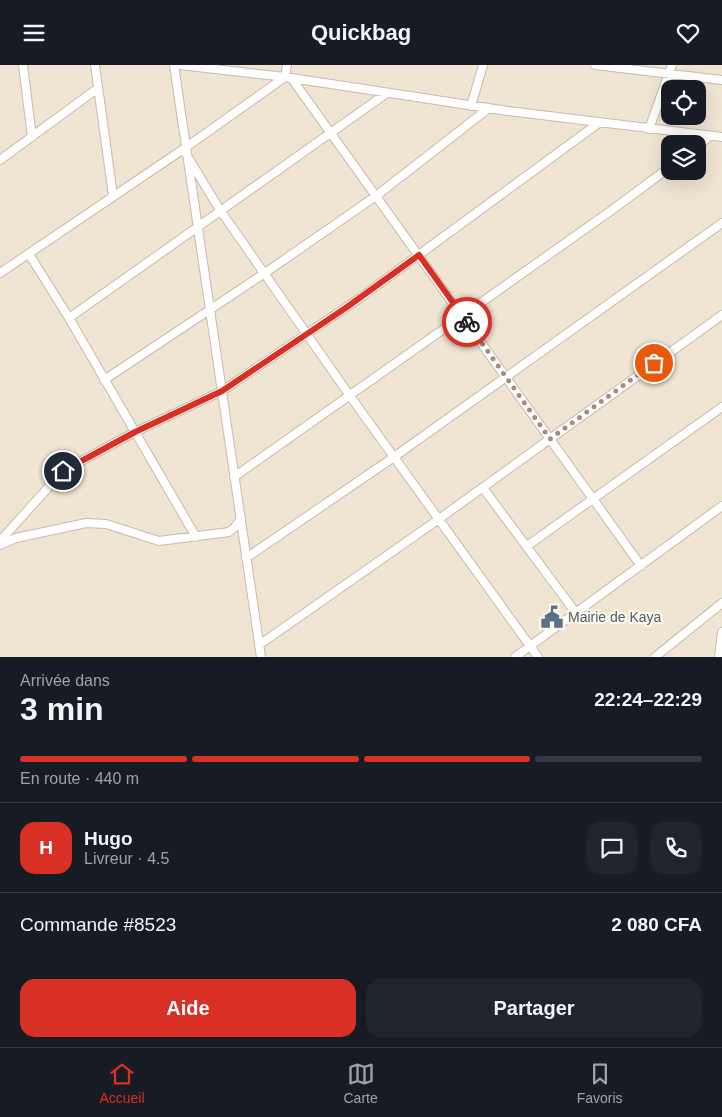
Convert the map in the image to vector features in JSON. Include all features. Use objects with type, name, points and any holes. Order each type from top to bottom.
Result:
[{"type":"street","points":[[23,65],[32,137]]},
{"type":"street","points":[[95,65],[113,196]]},
{"type":"street","points":[[174,65],[261,657]]},
{"type":"street","points":[[180,65],[288,78],[471,106],[722,137]]},
{"type":"street","points":[[287,65],[288,78],[419,255],[641,566]]},
{"type":"street","points":[[471,106],[483,65]]},
{"type":"street","points":[[596,65],[722,80]]},
{"type":"street","points":[[649,129],[672,65]]},
{"type":"street","points":[[0,273],[113,196],[186,151],[288,78]]},
{"type":"street","points":[[0,160],[98,88]]},
{"type":"street","points":[[68,318],[386,93]]},
{"type":"street","points":[[104,380],[265,273],[376,196],[489,108]]},
{"type":"street","points":[[0,541],[63,471],[135,432],[222,391],[419,255],[600,123]]},
{"type":"street","points":[[706,139],[710,136]]},
{"type":"street","points":[[186,151],[220,210],[350,396],[538,657]]},
{"type":"street","points":[[234,477],[612,211],[661,174]]},
{"type":"street","points":[[246,558],[394,457],[722,223]]},
{"type":"street","points":[[28,254],[68,318],[196,537]]},
{"type":"street","points":[[259,645],[439,519],[722,315]]},
{"type":"street","points":[[527,546],[722,407]]},
{"type":"street","points":[[483,487],[576,613]]},
{"type":"street","points":[[515,657],[722,506]]},
{"type":"street","points":[[0,545],[16,538],[86,523],[98,523],[159,541],[196,537],[229,532],[240,519]]},
{"type":"street","points":[[655,657],[722,603]]},
{"type":"street","points":[[719,657],[722,632]]},
{"type":"shaded area","points":[[0,65],[722,65],[722,657],[0,657]]},
{"type":"way so far","points":[[467,322],[550,439],[654,363]]},
{"type":"place","name":"Mairie de Kaya","points":[[552,617]]},
{"type":"route","points":[[63,471],[135,432],[222,391],[347,307],[419,255],[467,322]]}]
